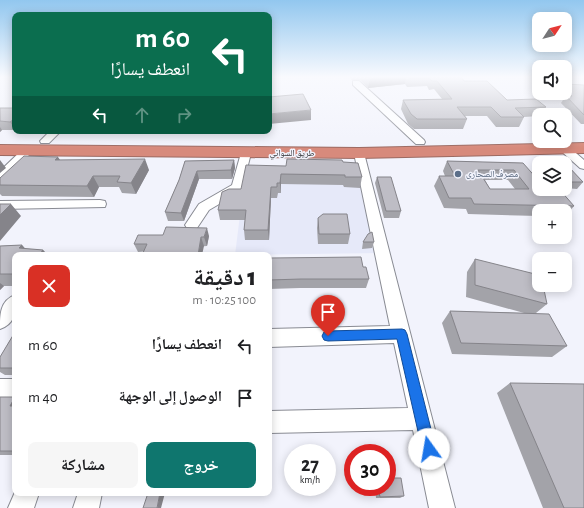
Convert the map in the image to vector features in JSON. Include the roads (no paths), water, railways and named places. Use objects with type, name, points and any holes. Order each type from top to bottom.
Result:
[{"type":"highway","name":"طريق السواني","points":[[0,150],[42,143],[420,142],[532,139]]},
{"type":"highway","name":"طريق السواني","points":[[0,141],[246,152],[359,153],[573,143]]},
{"type":"street","points":[[375,101],[420,142]]},
{"type":"street","points":[[0,177],[42,143]]},
{"type":"street","points":[[0,191],[42,143]]},
{"type":"street","points":[[573,143],[584,166]]},
{"type":"street","points":[[192,225],[204,207],[234,190],[238,186],[246,152]]},
{"type":"street","points":[[359,153],[442,508]]},
{"type":"street","points":[[0,206],[100,204]]},
{"type":"street","points":[[0,321],[12,306]]},
{"type":"street","points":[[272,338],[402,334]]},
{"type":"street","points":[[0,389],[12,389]]},
{"type":"street","points":[[272,422],[422,419]]},
{"type":"street","points":[[21,508],[26,496]]},
{"type":"street","points":[[86,508],[89,496]]},
{"type":"place","name":"مصرف الصحارى","points":[[458,174]]}]
